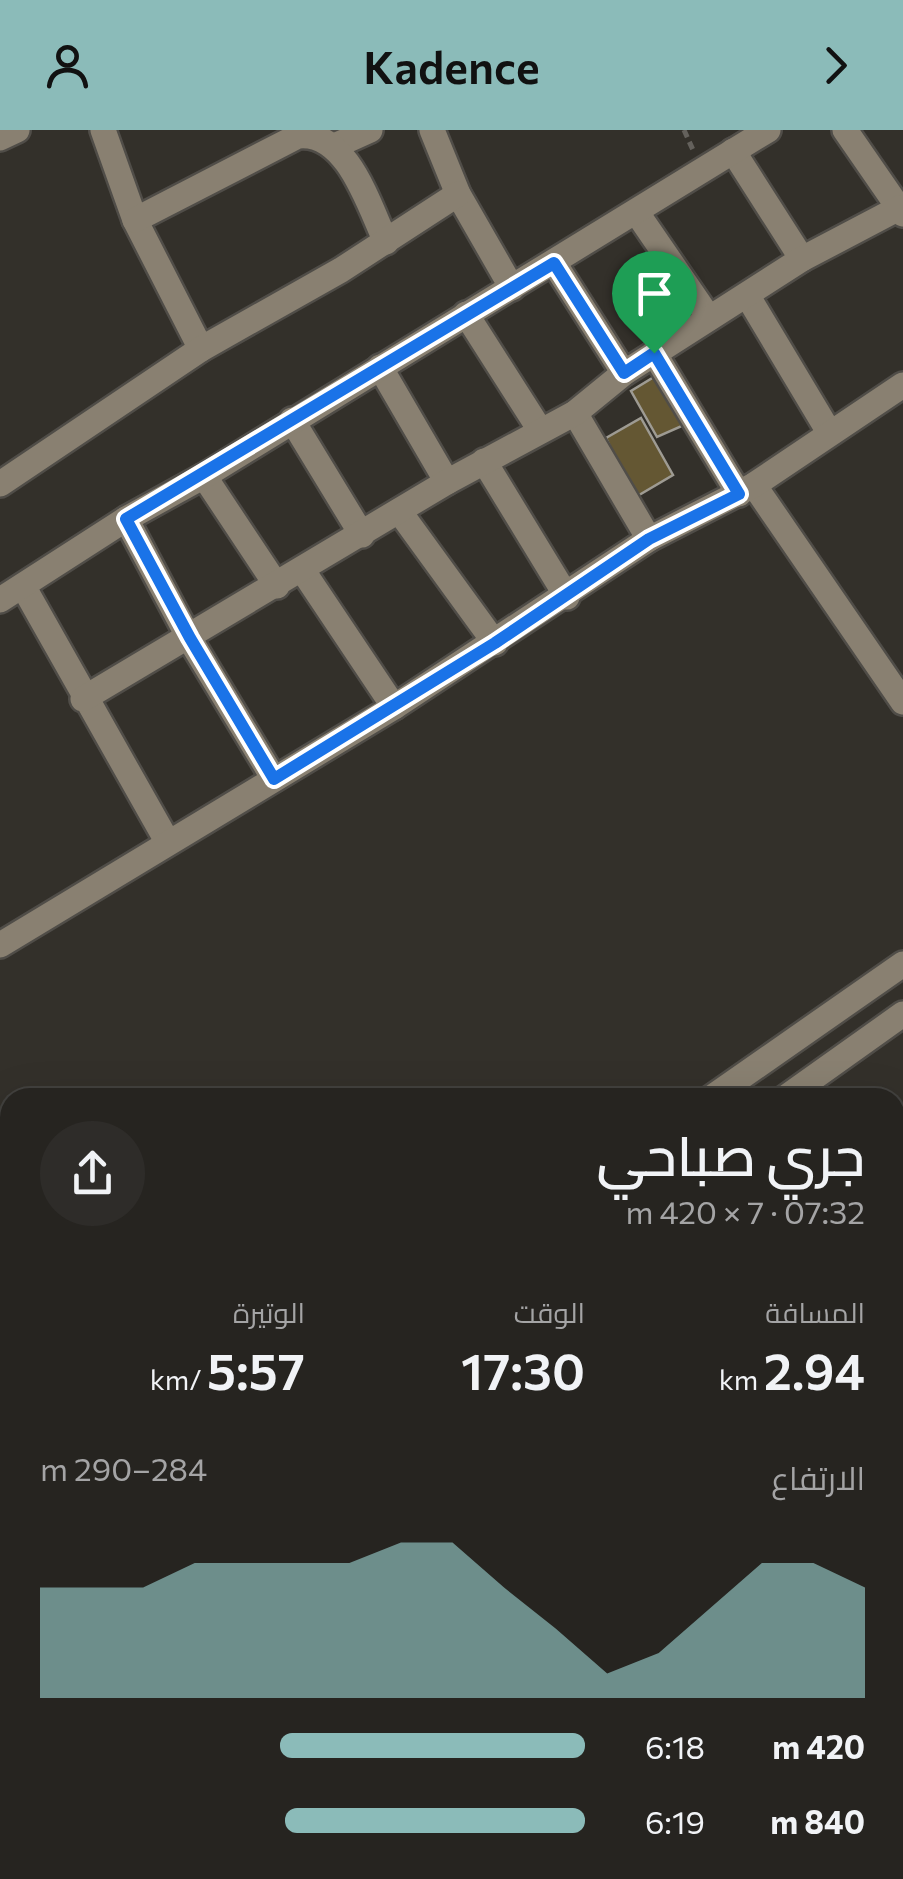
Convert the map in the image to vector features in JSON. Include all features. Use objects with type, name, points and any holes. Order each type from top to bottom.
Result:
[{"type":"street","points":[[0,138],[17,130]]},
{"type":"street","points":[[103,130],[135,220],[201,349]]},
{"type":"street","points":[[339,144],[370,130]]},
{"type":"street","points":[[432,130],[458,194],[512,288]]},
{"type":"street","points":[[167,841],[83,699],[9,589],[204,476],[637,214],[768,130]]},
{"type":"street","points":[[83,699],[448,482],[575,413],[624,373],[802,260],[901,211],[846,130]]},
{"type":"street","points":[[135,220],[298,136],[317,134],[339,144],[386,242]]},
{"type":"street","points":[[733,150],[802,260]]},
{"type":"street","points":[[0,484],[201,349],[386,242],[458,194]]},
{"type":"street","points":[[637,214],[709,318]]},
{"type":"street","points":[[554,263],[624,373]]},
{"type":"street","points":[[747,294],[829,432]]},
{"type":"street","points":[[466,314],[540,430]]},
{"type":"street","points":[[654,353],[746,490],[903,702]]},
{"type":"street","points":[[380,367],[448,482]]},
{"type":"street","points":[[0,945],[394,707],[567,597],[649,539],[746,490],[903,385]]},
{"type":"street","points":[[575,413],[649,539]]},
{"type":"street","points":[[292,420],[362,535]]},
{"type":"street","points":[[484,462],[567,597]]},
{"type":"street","points":[[204,476],[278,586]]},
{"type":"street","points":[[399,512],[495,643]]},
{"type":"street","points":[[126,519],[190,638],[274,779]]},
{"type":"street","points":[[303,571],[394,707]]},
{"type":"street","points":[[725,1088],[903,964]]},
{"type":"street","points":[[799,1088],[903,1014]]},
{"type":"building","points":[[659,374],[691,422],[657,437],[631,391]]},
{"type":"building","points":[[641,418],[673,475],[634,498],[606,438]]},
{"type":"route","points":[[554,263],[624,373],[654,353],[739,494],[649,539],[567,597],[274,779],[190,638],[126,519],[204,476],[554,263]]}]
